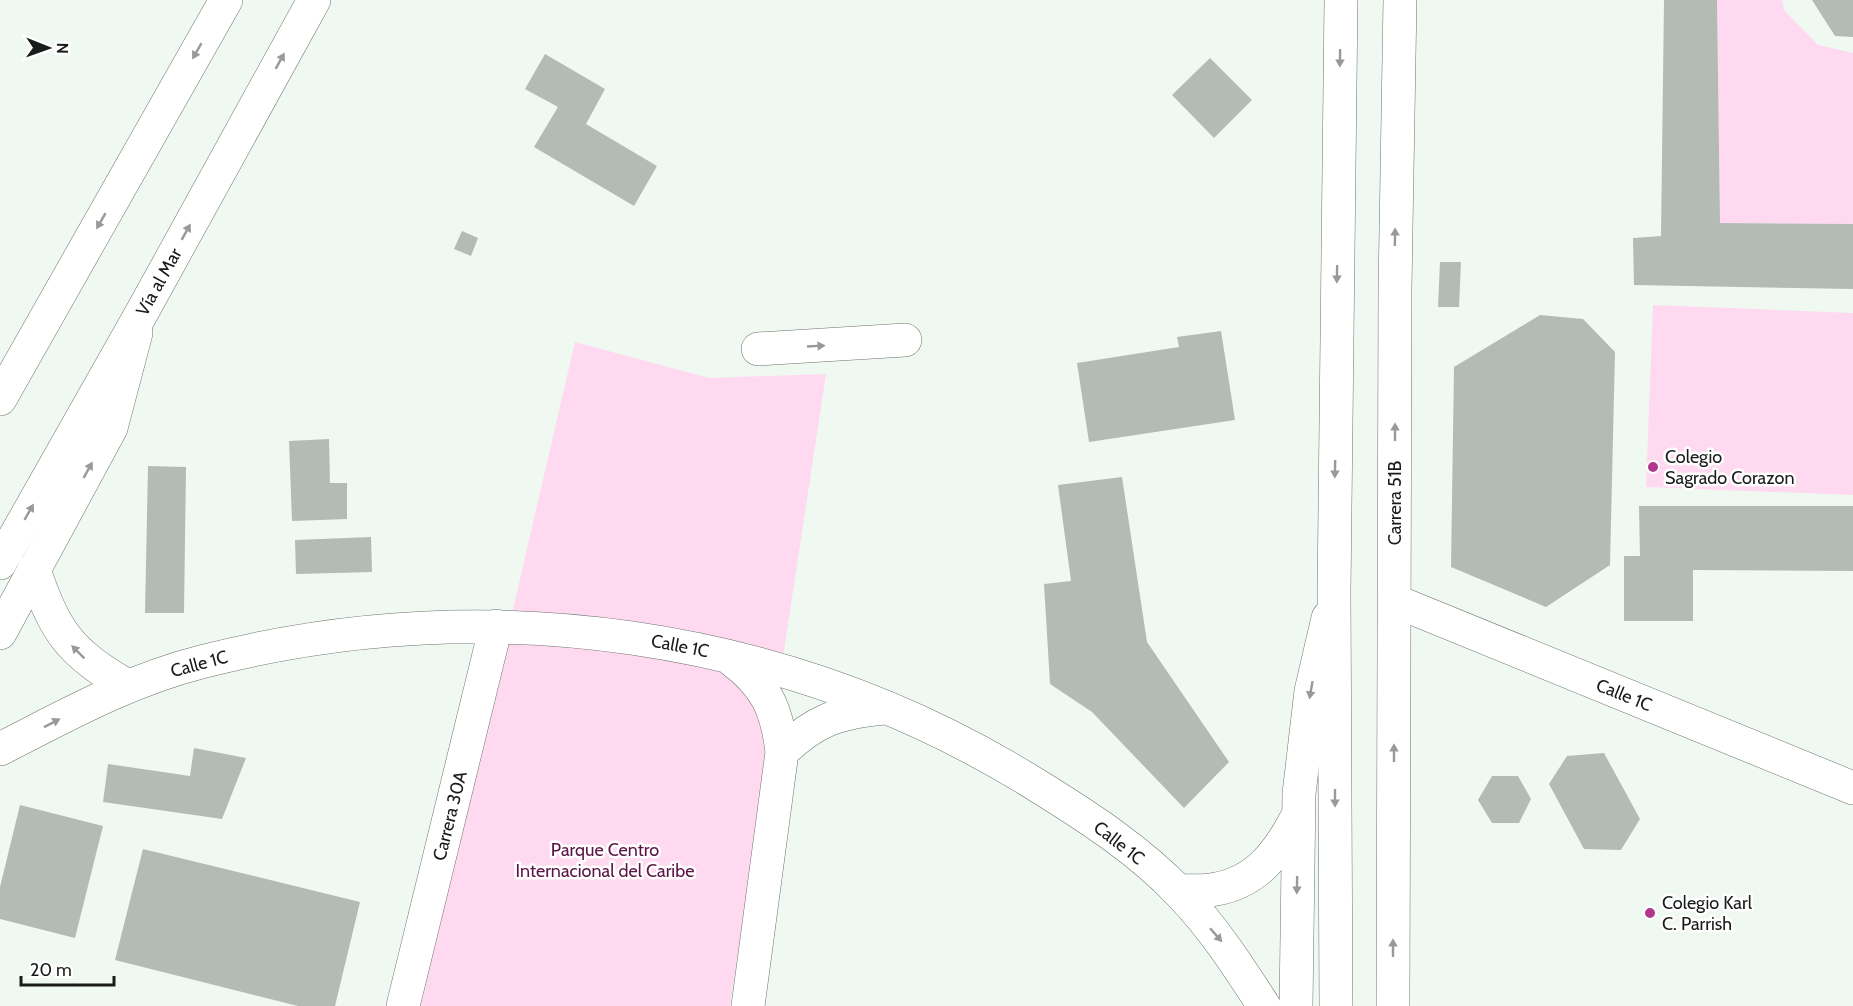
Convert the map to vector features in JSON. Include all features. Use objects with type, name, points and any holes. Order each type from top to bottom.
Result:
[{"type":"main road","points":[[0,399],[226,0]]},
{"type":"main road","name":"Vía al Mar","points":[[0,563],[141,314],[314,0]]},
{"type":"main road","points":[[1336,1006],[1334,592],[1341,0]]},
{"type":"main road","name":"Carrera 51B","points":[[1393,1006],[1395,288],[1400,0]]},
{"type":"main road","points":[[0,633],[111,428],[141,314]]},
{"type":"main road","points":[[758,349],[905,340]]},
{"type":"main road","points":[[34,569],[45,606],[65,639],[93,666],[126,686]]},
{"type":"main road","points":[[1296,1006],[1298,814],[1311,691],[1334,592]]},
{"type":"main road","name":"Calle 1C","points":[[1395,601],[1853,788]]},
{"type":"main road","name":"Calle 1C","points":[[0,749],[126,686],[198,663],[294,642],[422,627],[496,626],[573,630],[650,639],[725,654],[835,687],[888,708],[961,742],[1070,806],[1126,846],[1178,891],[1225,945],[1264,1006]]},
{"type":"main road","name":"Carrera 30A","points":[[403,1006],[496,626]]},
{"type":"main road","points":[[725,654],[749,672],[767,695],[779,723],[782,752],[748,1006]]},
{"type":"main road","points":[[782,752],[803,732],[829,717],[858,710],[888,708]]},
{"type":"main road","points":[[1178,891],[1216,889],[1252,875],[1281,848],[1298,814]]},
{"type":"green space","points":[[1717,0],[1782,0],[1784,10],[1818,45],[1853,53],[1853,224],[1720,223]]},
{"type":"green space","points":[[1653,305],[1853,313],[1853,495],[1646,487]]},
{"type":"green space","name":"Parque Centro Internacional del Caribe","points":[[575,342],[709,378],[826,374],[730,1006],[421,1006]]},
{"type":"building","points":[[1664,0],[1717,0],[1720,223],[1853,224],[1853,289],[1634,285],[1633,238],[1661,236]]},
{"type":"building","points":[[1812,0],[1853,0],[1853,37],[1835,36]]},
{"type":"building","points":[[545,54],[605,89],[586,124],[657,166],[634,206],[534,147],[558,107],[525,89]]},
{"type":"building","points":[[1210,58],[1252,100],[1214,138],[1172,95]]},
{"type":"building","points":[[462,231],[478,238],[471,256],[454,249]]},
{"type":"building","points":[[1440,262],[1461,262],[1459,307],[1438,307]]},
{"type":"building","points":[[1540,315],[1583,319],[1615,352],[1610,565],[1546,607],[1451,567],[1454,367]]},
{"type":"building","points":[[1221,331],[1235,420],[1089,442],[1077,363],[1179,347],[1177,337]]},
{"type":"building","points":[[329,439],[330,483],[347,483],[347,519],[292,521],[289,441]]},
{"type":"building","points":[[148,466],[186,467],[184,613],[145,613]]},
{"type":"building","points":[[1122,477],[1147,642],[1229,762],[1184,808],[1092,712],[1050,684],[1044,584],[1071,581],[1058,485]]},
{"type":"building","points":[[1639,506],[1853,506],[1853,571],[1693,570],[1693,621],[1624,621],[1624,556],[1640,556]]},
{"type":"building","points":[[371,537],[372,572],[296,574],[295,540]]},
{"type":"building","points":[[194,748],[246,758],[222,819],[103,802],[108,764],[190,776]]},
{"type":"building","points":[[1604,753],[1640,819],[1621,850],[1584,849],[1549,784],[1567,756]]},
{"type":"building","points":[[1492,776],[1518,776],[1531,799],[1519,823],[1492,823],[1478,800]]},
{"type":"building","points":[[20,805],[103,826],[75,938],[0,919],[0,887]]},
{"type":"building","points":[[143,849],[360,902],[335,1006],[298,1006],[115,960]]},
{"type":"place","name":"Colegio Sagrado Corazon","points":[[1653,467]]},
{"type":"place","name":"Colegio Karl C. Parrish","points":[[1650,913]]}]
